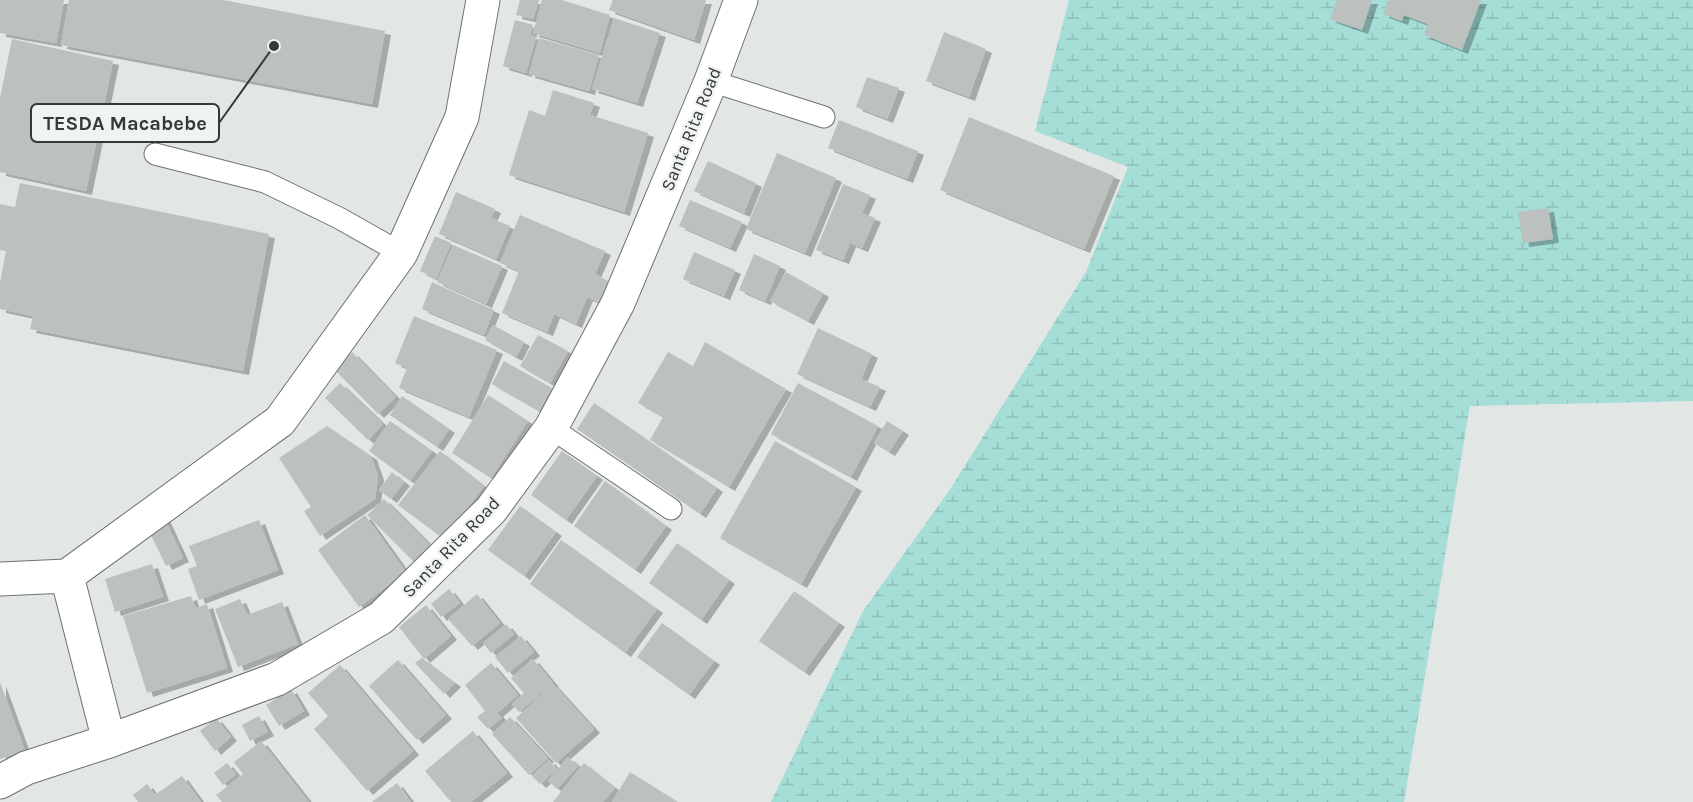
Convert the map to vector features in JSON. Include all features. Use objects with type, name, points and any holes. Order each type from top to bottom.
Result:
[{"type":"street","points":[[0,579],[67,576],[280,421],[401,253],[462,117],[483,0]]},
{"type":"street","name":"Santa Rita Road","points":[[0,782],[26,768],[109,741],[277,679],[381,618],[491,510],[551,428],[618,303],[711,81],[741,0]]},
{"type":"street","points":[[67,576],[109,741]]},
{"type":"lane","points":[[711,81],[824,117]]},
{"type":"lane","points":[[155,154],[265,182],[339,218],[401,253]]},
{"type":"lane","points":[[551,428],[671,509]]},
{"type":"green space","points":[[1069,0],[1693,0],[1693,401],[1470,406],[1404,802],[771,802],[863,611],[949,491],[1086,272],[1128,167],[1035,131]]},
{"type":"building","points":[[0,0],[64,0],[56,43],[0,33]]},
{"type":"building","points":[[69,0],[223,0],[385,31],[372,104],[61,45]]},
{"type":"building","points":[[520,0],[539,0],[533,19],[516,15]]},
{"type":"building","points":[[542,0],[562,0],[610,15],[600,53],[533,33]]},
{"type":"building","points":[[613,0],[706,0],[694,40],[609,10]]},
{"type":"building","points":[[1337,0],[1372,0],[1362,30],[1330,19]]},
{"type":"building","points":[[1388,0],[1481,0],[1462,50],[1424,35],[1428,24],[1404,15],[1402,21],[1383,14]]},
{"type":"building","points":[[614,18],[660,33],[637,103],[592,89]]},
{"type":"building","points":[[515,20],[533,25],[530,35],[536,37],[526,73],[503,66]]},
{"type":"building","points":[[944,32],[986,49],[969,97],[926,81]]},
{"type":"building","points":[[539,38],[599,55],[589,91],[529,74]]},
{"type":"building","points":[[12,39],[113,61],[86,191],[0,172],[0,98]]},
{"type":"building","points":[[867,77],[899,88],[887,119],[856,107]]},
{"type":"building","points":[[553,90],[594,103],[590,115],[648,133],[624,212],[509,175],[529,110],[545,116]]},
{"type":"building","points":[[969,117],[1114,176],[1084,249],[940,190]]},
{"type":"building","points":[[839,120],[918,151],[907,179],[828,148]]},
{"type":"building","points":[[777,153],[836,178],[805,253],[746,229]]},
{"type":"building","points":[[708,161],[756,183],[744,213],[694,191]]},
{"type":"building","points":[[20,183],[269,234],[243,371],[30,329],[33,316],[0,309],[0,283],[6,251],[0,250],[0,204],[15,207]]},
{"type":"building","points":[[843,184],[870,195],[862,213],[875,218],[862,248],[850,243],[843,260],[816,250]]},
{"type":"building","points":[[456,192],[495,209],[491,218],[510,226],[496,259],[439,234]]},
{"type":"building","points":[[690,200],[742,222],[730,248],[679,226]]},
{"type":"building","points":[[1548,208],[1553,239],[1523,243],[1518,212]]},
{"type":"building","points":[[520,215],[605,251],[595,274],[610,282],[601,303],[587,297],[576,324],[554,314],[547,332],[502,313],[519,271],[500,263]]},
{"type":"building","points":[[435,236],[451,243],[436,279],[420,271]]},
{"type":"building","points":[[453,245],[502,266],[486,304],[437,282]]},
{"type":"building","points":[[694,252],[735,270],[724,296],[683,279]]},
{"type":"building","points":[[754,254],[780,266],[765,301],[739,290]]},
{"type":"building","points":[[786,272],[823,293],[808,321],[770,301]]},
{"type":"building","points":[[432,282],[494,310],[484,335],[422,309]]},
{"type":"building","points":[[414,316],[497,350],[469,417],[399,388],[407,368],[395,363]]},
{"type":"building","points":[[493,325],[524,342],[516,357],[485,340]]},
{"type":"building","points":[[818,328],[872,354],[861,379],[880,387],[870,407],[797,374]]},
{"type":"building","points":[[538,335],[568,351],[550,383],[520,366]]},
{"type":"building","points":[[705,342],[786,389],[729,487],[650,440],[663,417],[638,403],[668,352],[693,366]]},
{"type":"building","points":[[352,352],[396,397],[378,414],[335,370]]},
{"type":"building","points":[[504,361],[552,388],[539,411],[492,384]]},
{"type":"building","points":[[340,383],[383,424],[368,440],[325,398]]},
{"type":"building","points":[[798,383],[878,426],[851,477],[771,434]]},
{"type":"building","points":[[488,395],[528,421],[491,478],[452,453]]},
{"type":"building","points":[[402,396],[449,429],[437,447],[390,415]]},
{"type":"building","points":[[594,403],[717,488],[700,514],[577,429]]},
{"type":"building","points":[[390,421],[432,451],[410,481],[369,451]]},
{"type":"building","points":[[887,421],[903,431],[889,452],[874,443]]},
{"type":"building","points":[[327,426],[371,456],[378,476],[375,499],[320,536],[304,511],[311,507],[279,458]]},
{"type":"building","points":[[775,441],[856,487],[801,584],[720,538]]},
{"type":"building","points":[[440,451],[484,486],[444,539],[398,505]]},
{"type":"building","points":[[562,451],[597,476],[566,520],[531,495]]},
{"type":"building","points":[[392,472],[404,482],[391,499],[379,490]]},
{"type":"building","points":[[605,481],[666,526],[635,570],[574,526]]},
{"type":"building","points":[[384,499],[433,548],[416,564],[367,515]]},
{"type":"building","points":[[520,506],[556,532],[524,576],[488,550]]},
{"type":"building","points":[[365,515],[406,572],[359,607],[318,550]]},
{"type":"building","points":[[164,517],[183,558],[166,566],[146,525]]},
{"type":"building","points":[[259,520],[278,570],[199,600],[188,569],[197,566],[189,546]]},
{"type":"building","points":[[561,540],[657,609],[625,653],[530,584]]},
{"type":"building","points":[[677,543],[729,580],[701,620],[649,583]]},
{"type":"building","points":[[152,564],[163,597],[115,612],[105,579]]},
{"type":"building","points":[[449,589],[460,603],[441,617],[431,604]]},
{"type":"building","points":[[794,591],[839,623],[804,672],[759,641]]},
{"type":"building","points":[[477,594],[500,623],[472,646],[448,619]]},
{"type":"building","points":[[191,596],[195,608],[207,604],[227,668],[147,693],[123,616]]},
{"type":"building","points":[[240,599],[247,615],[282,602],[298,644],[238,667],[215,609]]},
{"type":"building","points":[[426,605],[451,636],[424,659],[399,627]]},
{"type":"building","points":[[662,623],[714,661],[689,695],[637,657]]},
{"type":"building","points":[[506,624],[514,634],[491,653],[483,643]]},
{"type":"building","points":[[521,636],[534,652],[508,673],[495,657]]},
{"type":"building","points":[[422,658],[455,683],[444,694],[415,663]]},
{"type":"building","points":[[533,659],[553,683],[519,712],[512,704],[524,693],[511,678]]},
{"type":"building","points":[[398,660],[446,715],[417,740],[369,686]]},
{"type":"building","points":[[491,663],[518,695],[497,713],[502,718],[488,729],[477,717],[485,711],[465,685]]},
{"type":"building","points":[[340,665],[413,751],[367,791],[314,729],[328,716],[308,693]]},
{"type":"building","points":[[0,682],[25,751],[0,759]]},
{"type":"building","points":[[553,684],[594,729],[556,763],[516,718]]},
{"type":"building","points":[[291,689],[304,711],[279,726],[266,705]]},
{"type":"building","points":[[259,716],[268,732],[250,741],[242,725]]},
{"type":"building","points":[[510,717],[548,758],[529,775],[492,734]]},
{"type":"building","points":[[216,718],[231,737],[215,751],[200,731]]},
{"type":"building","points":[[473,731],[507,773],[471,802],[451,802],[425,771]]},
{"type":"building","points":[[261,741],[309,802],[222,802],[216,795],[243,774],[234,762]]},
{"type":"building","points":[[568,757],[578,766],[557,789],[548,781]]},
{"type":"building","points":[[549,760],[557,769],[540,784],[532,776]]},
{"type":"building","points":[[227,763],[236,774],[223,785],[214,773]]},
{"type":"building","points":[[584,763],[615,788],[603,802],[553,802]]},
{"type":"building","points":[[630,772],[678,802],[612,802]]},
{"type":"building","points":[[182,776],[201,802],[138,802],[133,795],[147,784],[155,795]]},
{"type":"building","points":[[397,783],[411,802],[372,802]]},
{"type":"place","name":"TESDA Macabebe","points":[[274,46]]}]
